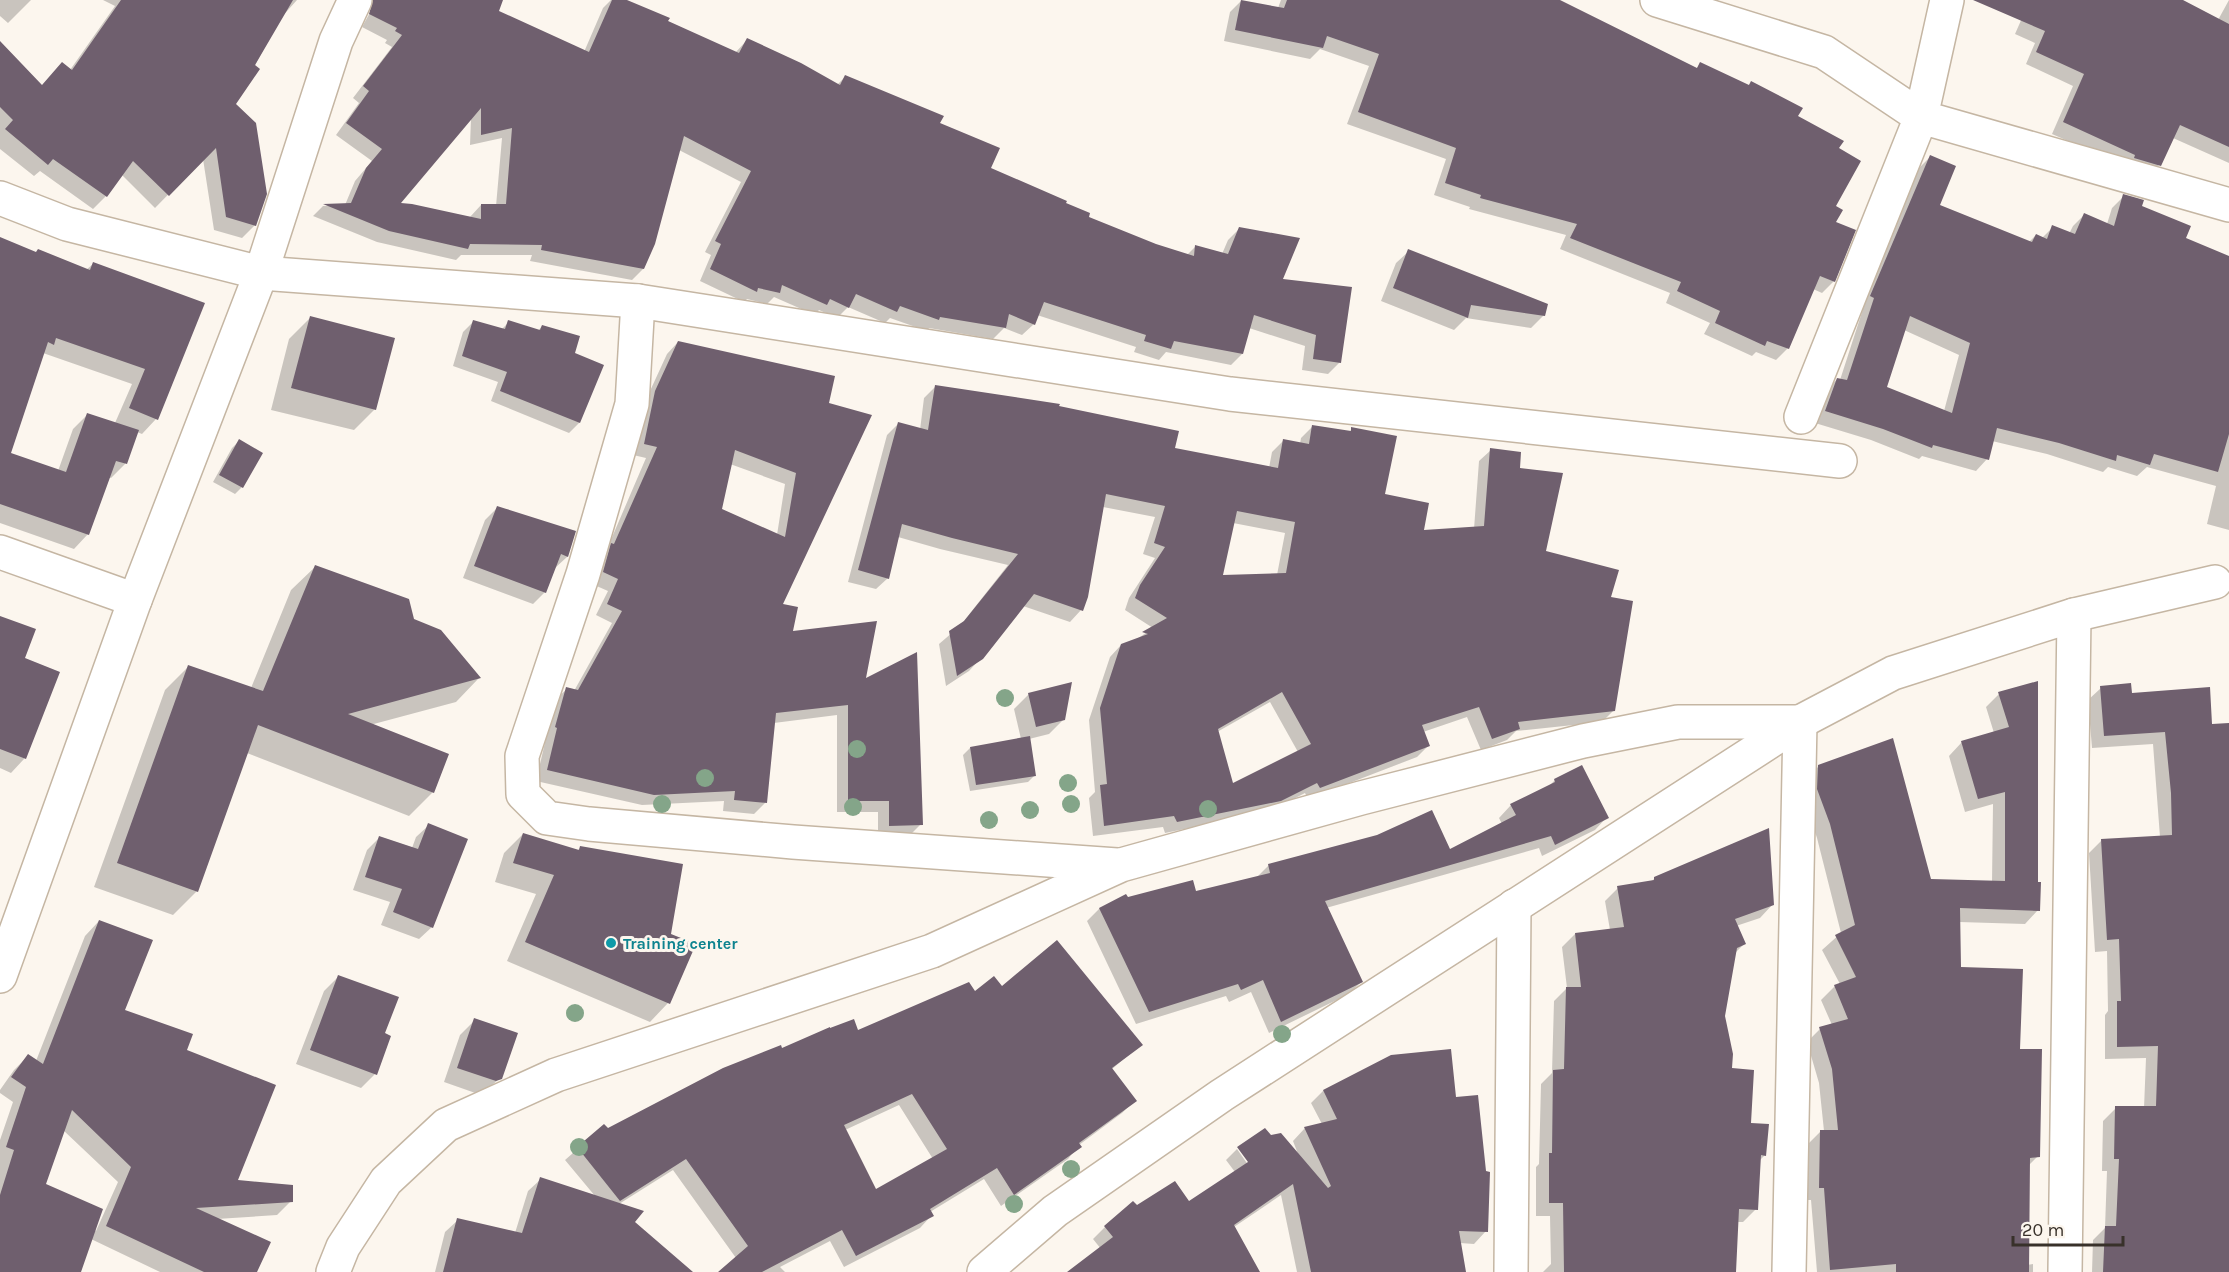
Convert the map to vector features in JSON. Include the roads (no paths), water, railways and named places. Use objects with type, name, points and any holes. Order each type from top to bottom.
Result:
[{"type":"street","points":[[0,976],[135,600],[261,273],[336,41],[355,0]]},
{"type":"street","points":[[1657,0],[1824,52],[1922,117],[2229,205]]},
{"type":"street","points":[[1801,417],[1922,117],[1947,0]]},
{"type":"street","points":[[0,198],[67,224],[261,273],[639,301],[1230,394],[1840,461]]},
{"type":"street","points":[[639,301],[632,404],[583,574],[522,756],[524,794],[547,818],[589,824],[793,842],[1121,865]]},
{"type":"street","points":[[0,552],[135,600]]},
{"type":"street","points":[[984,1272],[1055,1211],[1222,1095],[1800,722],[1893,673],[2074,615],[2215,582]]},
{"type":"street","points":[[2065,1272],[2074,615]]},
{"type":"street","points":[[333,1272],[343,1247],[386,1181],[446,1125],[556,1075],[932,951],[1121,865],[1372,795],[1593,739],[1677,722],[1800,722]]},
{"type":"street","points":[[1789,1272],[1800,722]]},
{"type":"street","points":[[1511,1272],[1514,906]]},
{"type":"place","name":"Training center","points":[[611,943]]}]
